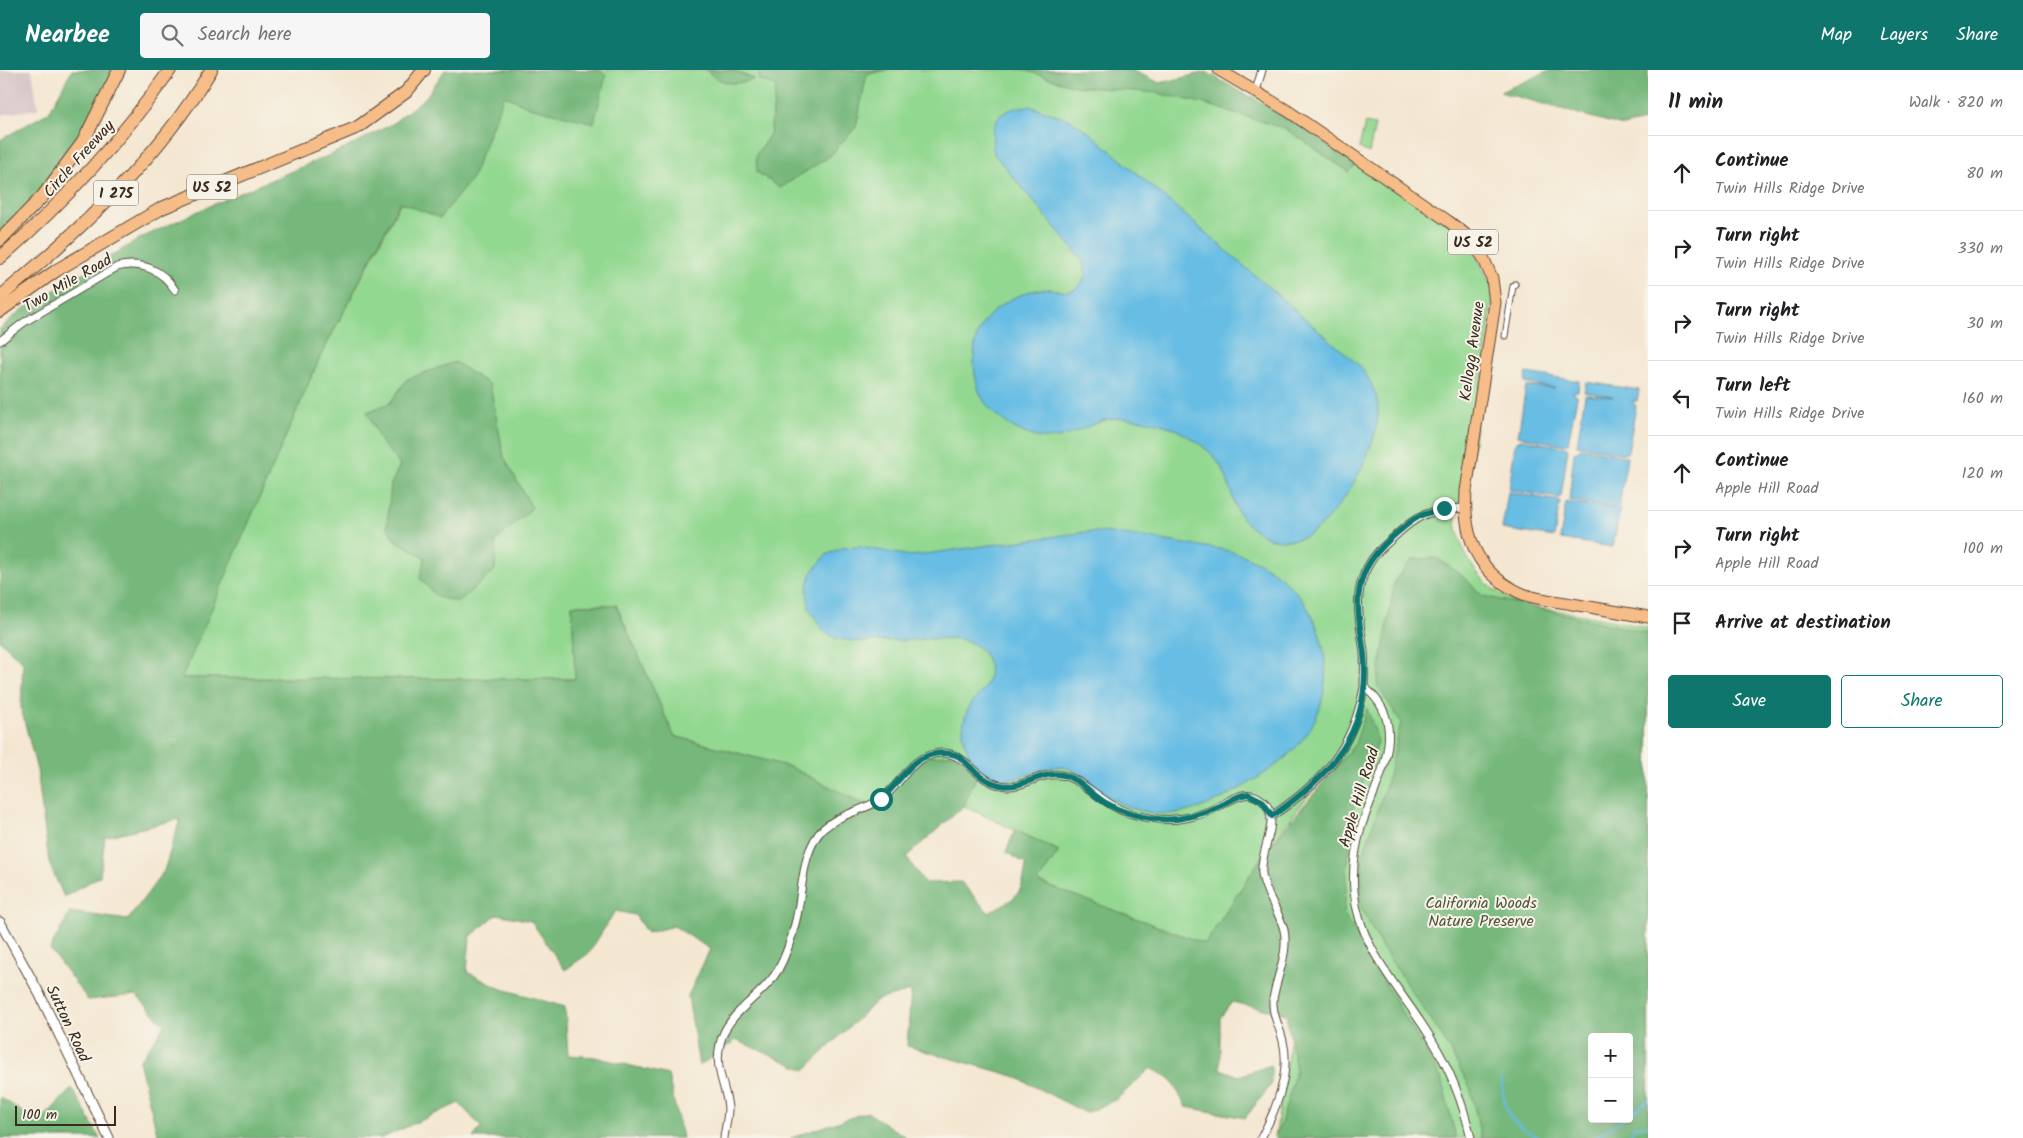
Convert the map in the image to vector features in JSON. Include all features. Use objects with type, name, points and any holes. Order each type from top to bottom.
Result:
[{"type":"highway","points":[[0,240],[42,197],[83,142],[119,70]]},
{"type":"highway","name":"Circle Freeway","points":[[0,258],[35,228],[110,149],[170,70]]},
{"type":"highway","name":"I 275","points":[[0,297],[58,249],[122,187],[155,149],[211,70]]},
{"type":"highway","name":"US 52","points":[[0,311],[57,270],[162,208],[358,127],[406,92],[424,70]]},
{"type":"main road","name":"Kellogg Avenue","points":[[1220,70],[1321,132],[1448,221],[1465,234],[1483,257],[1493,284],[1494,316],[1465,508],[1466,527],[1476,552],[1490,572],[1508,586],[1532,597],[1648,617]]},
{"type":"street","points":[[1256,91],[1262,70]]},
{"type":"street","name":"Two Mile Road","points":[[0,341],[23,324],[117,267],[133,264],[153,269],[170,282],[175,290]]},
{"type":"street","points":[[1505,336],[1513,286],[1515,284]]},
{"type":"street","points":[[1261,1138],[1281,1090],[1285,1058],[1283,1038],[1273,1009],[1285,939],[1281,920],[1268,897],[1262,866],[1272,816],[1318,781],[1339,756],[1354,726],[1364,686],[1364,659],[1358,599],[1360,585],[1368,564],[1407,524],[1422,515],[1444,508],[1465,508]]},
{"type":"street","name":"Apple Hill Road","points":[[1364,686],[1380,700],[1390,730],[1388,751],[1355,851],[1353,882],[1357,913],[1368,942],[1379,962],[1432,1039],[1446,1066],[1463,1105],[1471,1138]]},
{"type":"street","points":[[724,1138],[728,1105],[720,1081],[718,1059],[723,1031],[732,1018],[770,982],[786,953],[797,918],[808,860],[816,839],[827,826],[881,799],[899,782],[908,768],[922,757],[939,753],[954,754],[963,759],[977,774],[1002,786],[1020,786],[1042,777],[1063,775],[1080,783],[1115,808],[1144,817],[1161,819],[1188,817],[1248,794],[1262,801],[1272,816]]},
{"type":"street","name":"Sutton Road","points":[[0,922],[35,985],[109,1138]]},
{"type":"shaded area","points":[[0,70],[32,70],[38,109],[0,115]]},
{"type":"green space","points":[[72,70],[119,70],[83,142],[0,240],[0,140],[49,112]]},
{"type":"green space","points":[[445,70],[598,70],[606,75],[594,123],[529,107],[504,95],[472,178],[440,218],[400,202],[319,359],[182,678],[575,679],[572,605],[616,605],[674,736],[790,767],[868,806],[881,799],[922,757],[954,754],[977,774],[964,806],[906,857],[925,883],[961,882],[988,912],[1012,899],[1023,883],[1026,864],[1006,852],[1015,830],[1059,851],[1038,882],[1205,944],[1263,855],[1355,744],[1367,708],[1378,741],[1352,811],[1344,914],[1441,1078],[1456,1138],[1274,1138],[1281,1124],[1296,1070],[1286,1014],[1232,1002],[1220,1018],[1220,1069],[1239,1076],[1271,1065],[1271,1085],[1245,1118],[1186,1107],[1171,1079],[1151,1068],[1117,1099],[1086,1113],[1014,1076],[907,1046],[911,991],[877,1000],[805,1070],[736,1040],[699,1066],[688,996],[710,949],[674,926],[647,933],[635,915],[615,911],[589,953],[565,970],[531,921],[497,914],[470,937],[467,972],[499,988],[565,1007],[568,1055],[595,1057],[668,1075],[682,1138],[473,1138],[481,1127],[459,1103],[382,1138],[160,1138],[139,1061],[165,1025],[136,995],[88,1000],[50,949],[70,912],[128,920],[164,871],[180,819],[105,837],[100,876],[64,897],[49,863],[37,770],[21,708],[23,662],[0,641],[0,329],[20,311],[141,238],[207,207],[344,149],[392,124],[426,97]]},
{"type":"green space","points":[[489,70],[1077,70],[1246,106],[1256,91],[1465,234],[1494,290],[1465,508],[1455,508],[1456,524],[1460,539],[1472,566],[1493,589],[1520,604],[1648,628],[1648,1138],[1275,1138],[1334,762],[1263,855],[1205,944],[1037,882],[1059,851],[964,806],[977,774],[899,782],[868,807],[790,767],[674,736],[616,605],[572,605],[576,679],[181,678],[319,359],[401,202]]},
{"type":"green space","points":[[706,70],[731,70],[754,79],[741,83],[729,83],[718,79]]},
{"type":"green space","points":[[759,70],[888,70],[867,74],[856,127],[830,156],[780,188],[757,172],[756,155],[770,134],[776,87],[759,80]]},
{"type":"green space","points":[[1024,70],[1131,70],[1160,83],[1206,72],[1295,123],[1355,166],[1349,172],[1286,129],[1202,103],[1157,93],[1074,86]]},
{"type":"green space","points":[[1552,70],[1648,70],[1648,120],[1623,126],[1500,92]]},
{"type":"green space","points":[[1365,123],[1375,125],[1369,153],[1359,148]]},
{"type":"green space","points":[[455,362],[490,385],[504,457],[532,508],[496,541],[495,570],[458,602],[437,597],[420,578],[425,558],[394,539],[387,526],[391,484],[400,465],[381,442],[367,412],[390,403],[407,379]]},
{"type":"green space","name":"California Woods Nature Preserve","points":[[1437,558],[1460,574],[1483,596],[1648,633],[1648,1138],[1481,1138],[1470,1087],[1440,1033],[1381,946],[1360,905],[1362,858],[1389,775],[1401,722],[1377,685],[1395,580],[1413,559]]},
{"type":"green space","points":[[72,1088],[100,1138],[0,1138],[0,1097],[39,1123]]},
{"type":"green space","points":[[867,1112],[907,1138],[791,1138]]},
{"type":"water","points":[[1029,106],[1069,119],[1090,133],[1361,367],[1377,398],[1377,425],[1366,459],[1347,493],[1325,521],[1314,531],[1294,540],[1283,540],[1268,538],[1249,526],[1242,519],[1234,503],[1226,477],[1217,460],[1192,439],[1162,424],[1128,418],[1114,419],[1102,421],[1063,437],[1046,438],[1023,432],[1011,426],[991,410],[984,401],[977,385],[975,374],[975,344],[978,333],[991,314],[1010,300],[1031,291],[1045,289],[1067,291],[1076,289],[1086,275],[1083,261],[994,154],[993,134],[997,120],[1008,110]]},
{"type":"water","points":[[1526,373],[1579,381],[1578,391],[1573,391],[1577,397],[1568,443],[1565,445],[1518,436],[1526,386],[1555,388],[1525,383]]},
{"type":"water","points":[[1586,382],[1639,390],[1637,401],[1632,401],[1636,406],[1628,452],[1624,454],[1577,445],[1585,395],[1613,397],[1584,392]]},
{"type":"water","points":[[1521,439],[1568,448],[1561,496],[1559,498],[1509,490],[1515,444]]},
{"type":"water","points":[[1581,448],[1627,457],[1619,507],[1615,508],[1569,500],[1574,453]]},
{"type":"water","points":[[1508,492],[1560,501],[1554,537],[1502,529]]},
{"type":"water","points":[[1566,502],[1620,510],[1613,547],[1560,539]]},
{"type":"water","points":[[1087,532],[1130,535],[1236,553],[1257,562],[1276,574],[1293,589],[1306,605],[1316,624],[1322,645],[1325,667],[1324,690],[1314,722],[1306,735],[1285,758],[1260,777],[1233,793],[1207,805],[1167,814],[1138,810],[1121,804],[1105,795],[1079,773],[1066,768],[1049,768],[1018,778],[998,779],[987,775],[977,766],[968,751],[963,735],[963,727],[968,711],[988,681],[989,664],[982,651],[970,642],[954,638],[860,642],[835,638],[823,630],[809,608],[807,590],[811,574],[826,555],[842,548],[861,547],[910,556]]},
{"type":"waterway","points":[[1501,1077],[1504,1100],[1509,1115],[1528,1132],[1540,1138]]},
{"type":"waterway","points":[[1633,1112],[1648,1101]]},
{"type":"waterway","points":[[1594,1138],[1617,1123]]},
{"type":"waterway","points":[[1629,1138],[1635,1126],[1648,1126]]},
{"type":"route","points":[[881,799],[899,782],[908,768],[922,757],[946,753],[959,756],[977,774],[986,780],[1002,786],[1020,786],[1042,777],[1057,774],[1073,778],[1115,808],[1129,814],[1144,817],[1161,819],[1188,817],[1220,806],[1243,794],[1252,795],[1266,804],[1272,816],[1308,790],[1328,771],[1346,744],[1354,726],[1364,686],[1365,664],[1358,617],[1358,599],[1363,574],[1368,564],[1407,524],[1422,515],[1444,508]]}]
